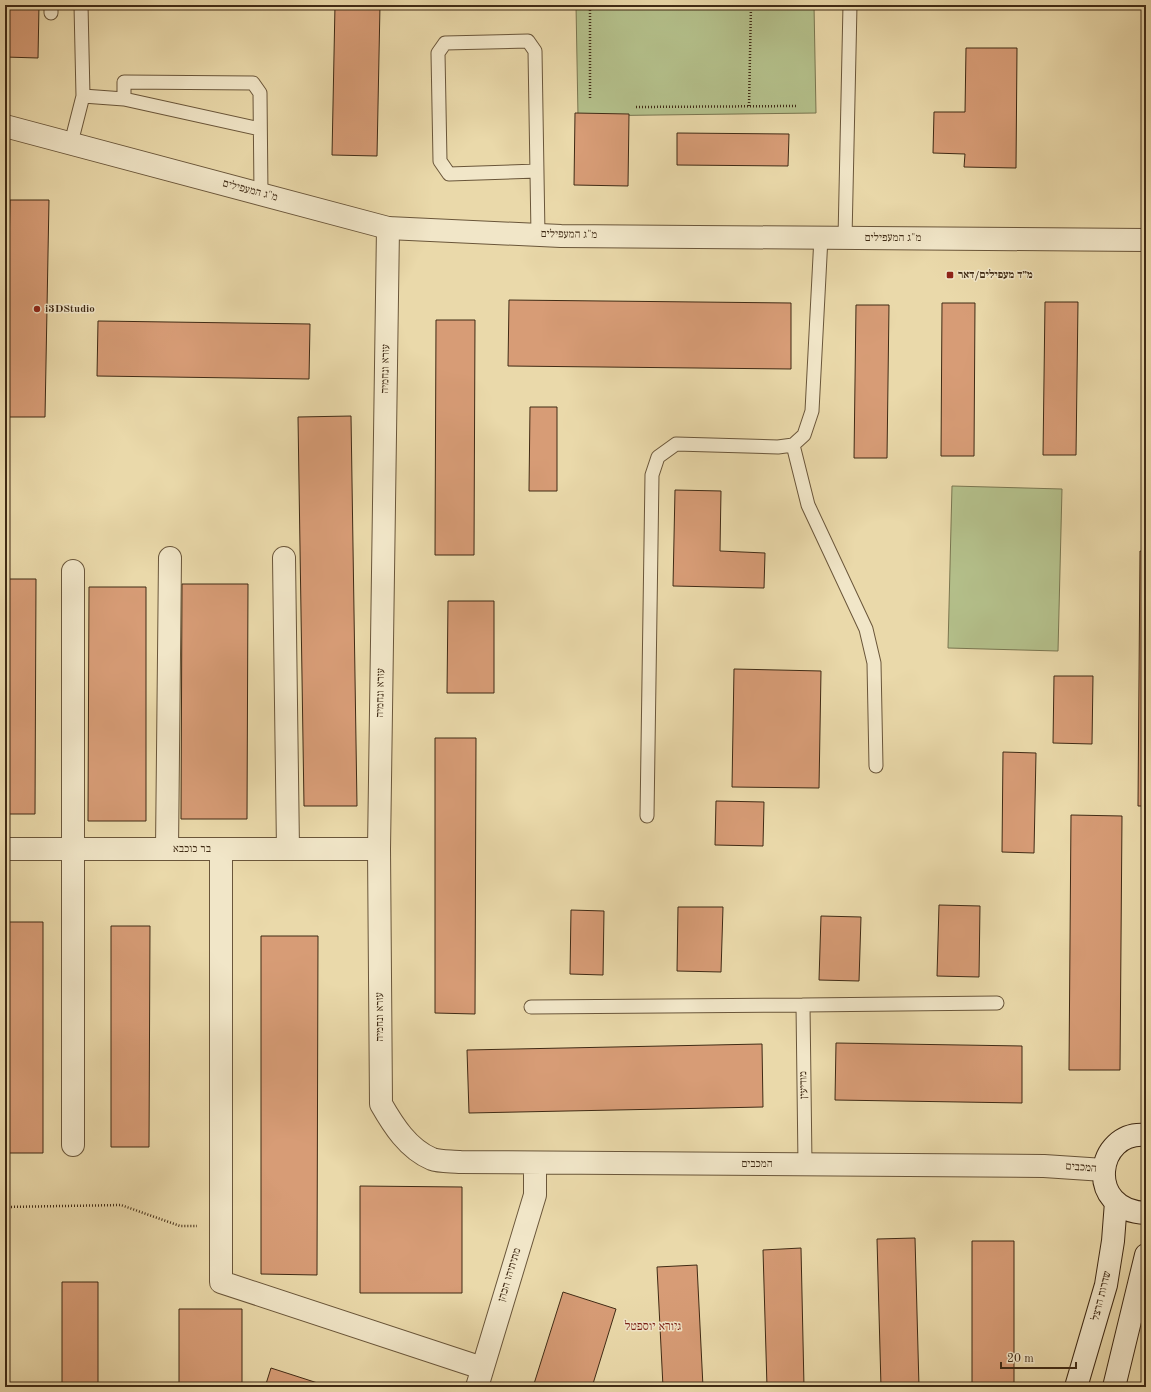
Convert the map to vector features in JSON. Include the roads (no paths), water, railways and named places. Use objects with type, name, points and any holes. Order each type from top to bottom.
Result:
[{"type":"street","name":"מ\"ג המעפילים","points":[[5,126],[388,228],[538,235],[1146,240]]},
{"type":"street","name":"עזרא ונחמיה","points":[[388,228],[379,849],[381,1104],[395,1128],[414,1148]]},
{"type":"street","points":[[167,849],[170,558]]},
{"type":"street","points":[[284,558],[288,849]]},
{"type":"street","points":[[73,571],[73,1145]]},
{"type":"street","name":"בר כוכבא","points":[[5,849],[379,849]]},
{"type":"street","points":[[221,849],[221,1282],[479,1378]]},
{"type":"street","points":[[1144,1132],[1120,1142],[1112,1149],[1106,1159],[1104,1182],[1108,1193],[1125,1209],[1135,1213],[1146,1213]]},
{"type":"street","name":"המכבים","points":[[414,1148],[432,1159],[460,1162],[1044,1166],[1104,1170]]},
{"type":"street","name":"מתיתיהו הכהן","points":[[479,1378],[535,1195],[535,1163]]},
{"type":"street","name":"שדרות הרצל","points":[[1076,1387],[1106,1285],[1113,1241],[1116,1202]]},
{"type":"street","points":[[1114,1387],[1146,1255]]},
{"type":"lane","points":[[70,143],[83,96],[81,5]]},
{"type":"lane","points":[[845,238],[850,5]]},
{"type":"lane","points":[[537,171],[449,174],[440,161],[438,53],[445,43],[528,41],[535,51],[537,171],[538,235]]},
{"type":"lane","points":[[124,99],[124,82],[253,83],[260,93],[261,194]]},
{"type":"lane","points":[[83,96],[124,99],[260,129]]},
{"type":"lane","points":[[647,816],[652,475],[658,457],[676,444],[778,447],[794,444],[804,435],[812,411],[821,237]]},
{"type":"lane","points":[[794,444],[808,505],[866,629],[874,663],[876,766]]},
{"type":"lane","points":[[531,1006],[803,1006],[997,1003]]},
{"type":"lane","name":"מודיעין","points":[[803,1006],[805,1164]]},
{"type":"place","name":"מ״ד מעפילים/דאר","points":[[950,275]]},
{"type":"place","name":"i3DStudio","points":[[37,309]]},
{"type":"district","name":"גיורא יוספטל","points":[[653,1327]]}]
